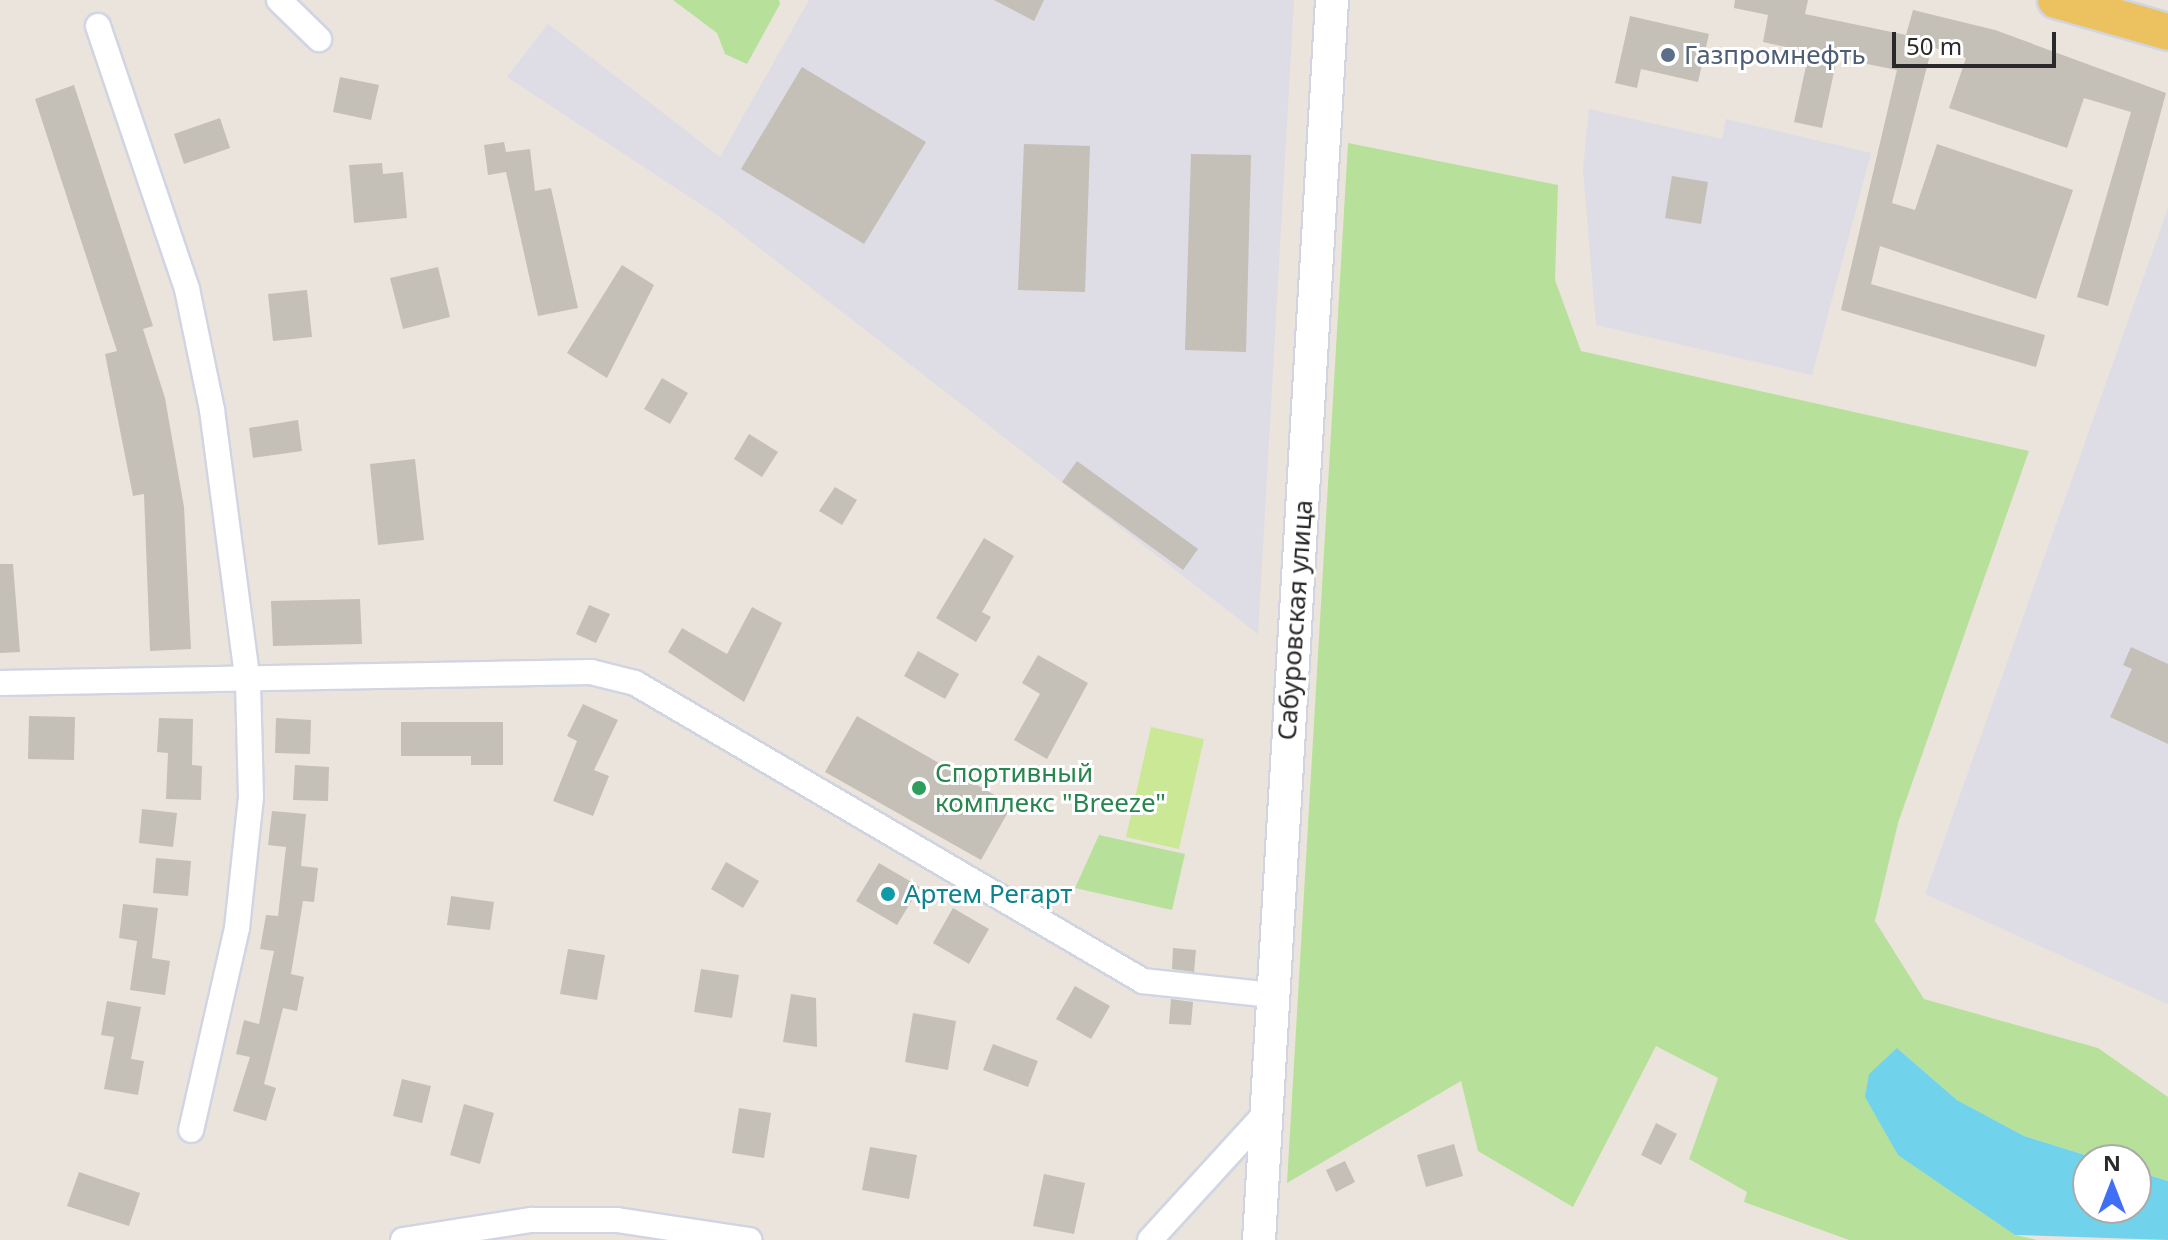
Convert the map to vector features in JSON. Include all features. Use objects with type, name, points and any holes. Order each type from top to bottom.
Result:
[{"type":"main road","points":[[2056,0],[2168,32]]},
{"type":"street","points":[[279,0],[319,39]]},
{"type":"street","name":"Сабуровская улица","points":[[1259,1240],[1271,995],[1332,0]]},
{"type":"street","points":[[98,26],[187,289],[212,410],[248,683],[251,797],[237,928],[191,1130]]},
{"type":"street","points":[[0,683],[248,683],[591,672],[635,683],[1143,981],[1271,995]]},
{"type":"street","points":[[1150,1240],[1264,1115]]},
{"type":"street","points":[[403,1240],[531,1220],[617,1220],[749,1240]]},
{"type":"shaded area","points":[[809,0],[1294,0],[1258,634],[717,215],[507,77],[548,24],[720,157]]},
{"type":"shaded area","points":[[1589,109],[1722,139],[1726,119],[1871,153],[1812,375],[1596,325],[1583,170]]},
{"type":"shaded area","points":[[2168,208],[2168,1004],[1925,894]]},
{"type":"green space","points":[[673,0],[779,0],[780,4],[747,64],[725,54],[717,33]]},
{"type":"green space","points":[[1348,143],[1558,185],[1555,280],[1581,351],[2029,451],[1898,823],[1875,921],[1924,999],[2098,1048],[2168,1097],[2168,1181],[2152,1176],[2152,1144],[2072,1144],[2072,1151],[2024,1136],[1957,1100],[1897,1048],[2015,1235],[2037,1240],[1849,1240],[1744,1202],[1747,1192],[1689,1159],[1718,1078],[1656,1046],[1573,1207],[1478,1151],[1461,1081],[1287,1183]]},
{"type":"green space","points":[[1151,727],[1204,739],[1179,849],[1126,837]]},
{"type":"green space","points":[[1099,835],[1185,854],[1172,910],[1075,888]]},
{"type":"water","points":[[1897,1048],[1957,1100],[2024,1136],[2072,1151],[2072,1224],[2152,1224],[2152,1176],[2168,1181],[2168,1240],[2015,1235],[1898,1155],[1865,1097],[1869,1074]]},
{"type":"building","points":[[994,0],[1044,0],[1034,21]]},
{"type":"building","points":[[1735,0],[1808,0],[1805,14],[1906,35],[1913,10],[1995,30],[2166,93],[2108,306],[2077,297],[2131,112],[2084,98],[2067,148],[1949,108],[1966,58],[1932,47],[1892,203],[1915,210],[1937,144],[2073,190],[2036,299],[1880,246],[1871,284],[2045,335],[2036,367],[1841,310],[1897,70],[1837,58],[1822,128],[1794,122],[1809,52],[1763,42],[1768,15],[1734,8]]},
{"type":"building","points":[[1630,16],[1709,34],[1698,82],[1641,69],[1637,88],[1615,83]]},
{"type":"building","points":[[802,67],[926,142],[864,244],[741,169]]},
{"type":"building","points":[[340,77],[379,85],[371,120],[333,112]]},
{"type":"building","points":[[74,85],[153,326],[143,329],[165,398],[184,507],[191,649],[150,651],[144,494],[133,496],[105,354],[117,351],[35,99]]},
{"type":"building","points":[[220,118],[230,148],[184,164],[174,134]]},
{"type":"building","points":[[504,142],[506,152],[530,149],[535,191],[551,188],[578,308],[538,316],[506,172],[488,175],[484,145]]},
{"type":"building","points":[[1024,144],[1090,146],[1085,292],[1018,290]]},
{"type":"building","points":[[1191,154],[1251,155],[1246,352],[1185,350]]},
{"type":"building","points":[[382,163],[383,174],[403,172],[407,218],[354,223],[349,165]]},
{"type":"building","points":[[1672,176],[1708,182],[1701,224],[1665,218]]},
{"type":"building","points":[[622,265],[654,285],[607,378],[567,353]]},
{"type":"building","points":[[438,267],[450,317],[403,329],[390,278]]},
{"type":"building","points":[[307,290],[312,337],[273,341],[268,294]]},
{"type":"building","points":[[662,378],[688,393],[670,424],[644,409]]},
{"type":"building","points":[[298,420],[302,451],[253,458],[249,428]]},
{"type":"building","points":[[749,434],[778,452],[762,477],[734,459]]},
{"type":"building","points":[[415,459],[424,540],[378,545],[370,464]]},
{"type":"building","points":[[1077,461],[1198,549],[1183,570],[1062,482]]},
{"type":"building","points":[[835,487],[857,500],[842,525],[819,511]]},
{"type":"building","points":[[984,538],[1014,556],[982,612],[991,617],[976,642],[936,618]]},
{"type":"building","points":[[0,564],[13,564],[20,652],[0,653]]},
{"type":"building","points":[[360,599],[362,644],[273,646],[271,601]]},
{"type":"building","points":[[589,605],[610,614],[596,643],[576,634]]},
{"type":"building","points":[[752,607],[782,623],[744,702],[668,652],[682,628],[727,654]]},
{"type":"building","points":[[2131,647],[2168,664],[2168,744],[2110,717],[2132,669],[2123,665]]},
{"type":"building","points":[[918,651],[959,674],[945,699],[904,676]]},
{"type":"building","points":[[1038,655],[1088,683],[1047,759],[1014,740],[1040,694],[1022,683]]},
{"type":"building","points":[[583,704],[618,720],[594,770],[609,776],[593,816],[553,801],[577,741],[567,736]]},
{"type":"building","points":[[29,716],[75,717],[74,760],[28,759]]},
{"type":"building","name":"Спортивный комплекс \"Breeze\"","points":[[857,716],[1012,805],[981,860],[825,772]]},
{"type":"building","points":[[159,718],[193,719],[192,765],[202,766],[201,800],[166,799],[168,753],[157,752]]},
{"type":"building","points":[[276,718],[311,720],[310,754],[275,753]]},
{"type":"building","points":[[401,722],[503,722],[503,765],[471,765],[471,756],[401,756]]},
{"type":"building","points":[[295,765],[329,767],[328,801],[293,800]]},
{"type":"building","points":[[142,809],[177,813],[173,847],[139,843]]},
{"type":"building","points":[[272,811],[306,814],[301,866],[318,868],[314,902],[303,901],[291,974],[304,977],[297,1011],[283,1008],[264,1084],[276,1088],[266,1121],[233,1111],[250,1057],[236,1054],[244,1020],[259,1024],[274,951],[260,949],[266,915],[278,916],[286,847],[268,845]]},
{"type":"building","points":[[156,858],[191,861],[188,896],[153,893]]},
{"type":"building","points":[[726,862],[759,881],[743,908],[711,889]]},
{"type":"building","name":"Артем Регарт","points":[[879,863],[920,887],[897,925],[856,901]]},
{"type":"building","points":[[451,896],[494,902],[490,930],[447,925]]},
{"type":"building","points":[[123,904],[158,908],[152,958],[170,961],[165,995],[130,990],[137,941],[119,938]]},
{"type":"building","points":[[953,908],[989,929],[969,964],[933,943]]},
{"type":"building","points":[[1173,948],[1196,950],[1194,972],[1172,969]]},
{"type":"building","points":[[568,949],[605,955],[597,1000],[560,994]]},
{"type":"building","points":[[701,969],[739,975],[732,1018],[694,1012]]},
{"type":"building","points":[[1075,986],[1110,1006],[1091,1039],[1056,1019]]},
{"type":"building","points":[[791,994],[816,998],[817,1047],[783,1042]]},
{"type":"building","points":[[1171,999],[1193,1002],[1191,1025],[1169,1024]]},
{"type":"building","points":[[107,1001],[141,1007],[131,1059],[144,1061],[138,1095],[104,1089],[114,1037],[101,1035]]},
{"type":"building","points":[[913,1013],[956,1021],[948,1070],[905,1062]]},
{"type":"building","points":[[993,1044],[1038,1061],[1028,1087],[983,1070]]},
{"type":"building","points":[[402,1079],[431,1086],[422,1123],[393,1116]]},
{"type":"building","points":[[464,1104],[494,1113],[480,1164],[450,1155]]},
{"type":"building","points":[[739,1108],[771,1113],[764,1158],[732,1153]]},
{"type":"building","points":[[1656,1123],[1677,1134],[1661,1165],[1641,1155]]},
{"type":"building","points":[[1454,1144],[1463,1176],[1426,1187],[1417,1155]]},
{"type":"building","points":[[870,1147],[917,1155],[909,1199],[862,1190]]},
{"type":"building","points":[[1345,1161],[1355,1182],[1336,1192],[1326,1170]]},
{"type":"building","points":[[79,1172],[140,1193],[129,1226],[67,1206]]},
{"type":"building","points":[[1044,1174],[1085,1183],[1074,1234],[1033,1226]]},
{"type":"place","name":"Газпромнефть","points":[[1668,55]]},
{"type":"place","name":"Спортивный комплекс \"Breeze\"","points":[[919,788]]},
{"type":"place","name":"Артем Регарт","points":[[888,894]]}]
